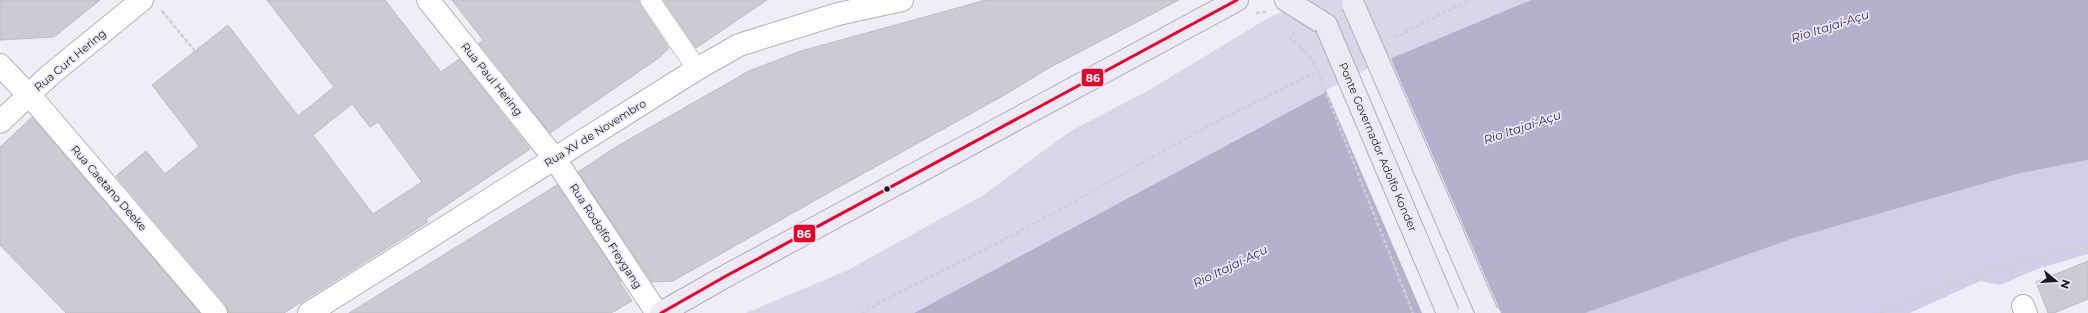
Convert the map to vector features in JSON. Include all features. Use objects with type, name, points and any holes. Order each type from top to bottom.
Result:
[{"type":"main road","points":[[661,313],[726,276],[1237,0]]},
{"type":"main road","name":"Ponte Governador Adolfo Konder","points":[[1286,0],[1326,25],[1448,313]]},
{"type":"main road","points":[[1353,2],[1487,313]]},
{"type":"street","name":"Rua Curt Hering","points":[[0,122],[28,95],[142,0]]},
{"type":"street","name":"Rua Paul Hering","points":[[428,0],[555,159]]},
{"type":"street","points":[[650,0],[697,69]]},
{"type":"street","name":"Rua XV de Novembro","points":[[309,313],[697,69],[739,45],[841,7],[902,0]]},
{"type":"street","name":"Rua Caetano Deeke","points":[[0,65],[28,95],[216,313]]},
{"type":"street","name":"Rua Rodolfo Freygang","points":[[555,159],[657,313]]},
{"type":"path","points":[[1389,40],[1470,0]]},
{"type":"path","points":[[171,21],[195,51]]},
{"type":"path","points":[[1301,47],[1312,60],[1321,80],[1413,313]]},
{"type":"path","points":[[861,313],[926,278],[1028,227],[1275,91],[1325,69]]},
{"type":"path","points":[[1879,313],[1990,271],[2088,245]]},
{"type":"shaded area","points":[[1310,0],[1531,0],[1380,63],[914,313],[746,313],[848,270],[982,196],[1069,132],[1151,89],[1268,18]]},
{"type":"shaded area","points":[[2088,160],[2088,254],[2037,269],[2000,285],[1980,281],[1910,313],[1586,313],[1788,240],[2017,174]]},
{"type":"water","name":"Rio Itajaí-Açu","points":[[1531,0],[2088,0],[2088,160],[2017,174],[1788,240],[1586,313],[914,313],[1380,63]]},
{"type":"pier","points":[[1390,57],[1501,313],[1422,313],[1326,90]]},
{"type":"building","points":[[0,0],[100,0],[54,37],[0,40]]},
{"type":"building","points":[[267,0],[385,0],[441,72],[459,59],[530,149],[426,219],[428,222],[284,313],[228,313],[226,305],[116,176],[146,151],[165,174],[199,146],[152,85],[228,25],[298,116],[334,87]],"holes":[[[352,104],[370,127],[378,122],[422,182],[373,214],[313,135]]]},
{"type":"building","points":[[452,0],[639,0],[641,6],[669,48],[660,57],[550,133],[479,43],[483,40]]},
{"type":"building","points":[[663,0],[767,0],[696,48]]},
{"type":"building","points":[[986,0],[1179,0],[1047,69],[1008,93],[673,281],[652,282],[578,172],[614,148],[749,71],[801,51]]},
{"type":"building","points":[[32,117],[200,313],[66,313],[0,245],[0,147]]},
{"type":"building","points":[[557,185],[621,281],[619,281],[632,301],[611,313],[349,313]]},
{"type":"building","points":[[2088,261],[2088,299],[2054,313],[2048,313],[2036,282]]},
{"type":"transit line","name":"86","points":[[661,313],[726,276],[1237,0]]}]
